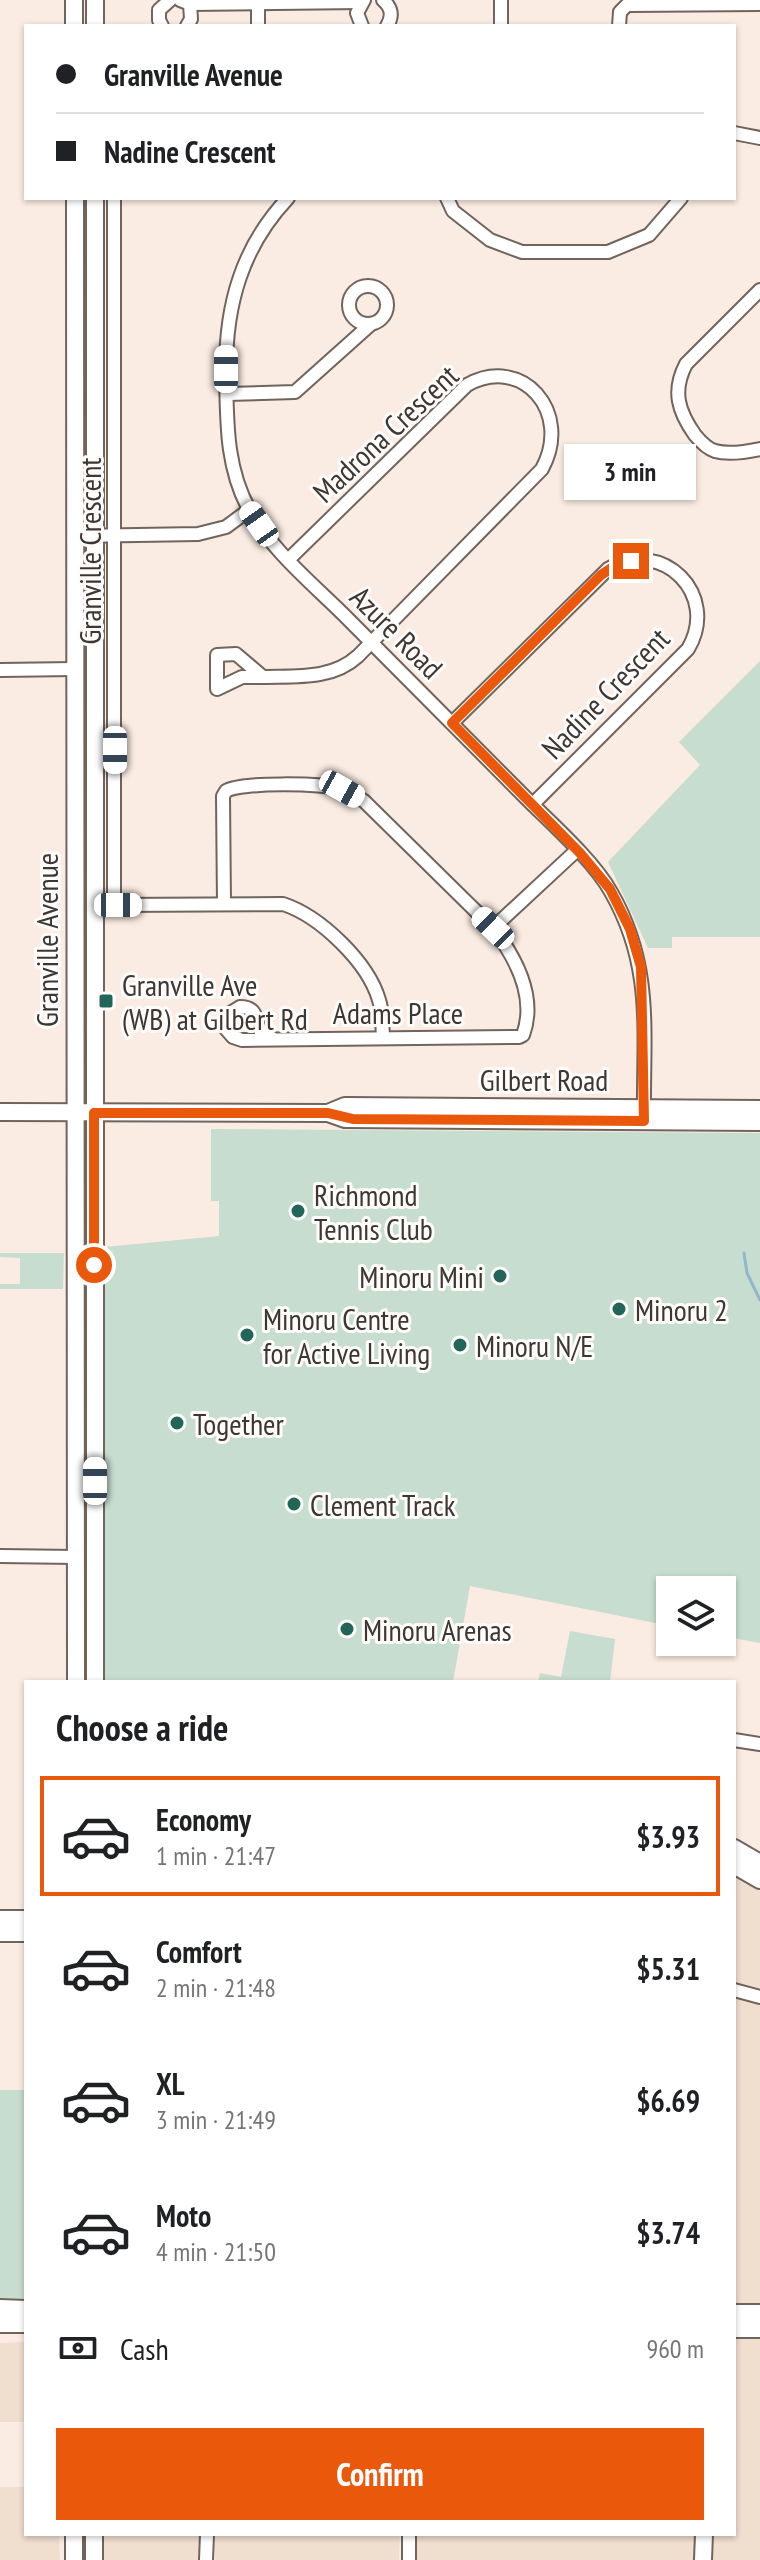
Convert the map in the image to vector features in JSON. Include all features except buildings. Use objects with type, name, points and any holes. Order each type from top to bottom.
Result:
[{"type":"main road","points":[[74,0],[74,24]]},
{"type":"main road","points":[[95,0],[95,24]]},
{"type":"main road","name":"Granville Avenue","points":[[75,200],[76,1680]]},
{"type":"main road","name":"Granville Avenue","points":[[95,200],[95,1680]]},
{"type":"main road","name":"Gilbert Road","points":[[0,1112],[328,1113],[353,1119],[760,1109]]},
{"type":"main road","name":"Gilbert Road","points":[[644,1114],[760,1122]]},
{"type":"main road","points":[[736,1849],[760,1863]]},
{"type":"main road","points":[[736,1866],[760,1880]]},
{"type":"main road","points":[[0,1919],[24,1919]]},
{"type":"main road","points":[[0,1933],[24,1933]]},
{"type":"main road","points":[[0,2308],[24,2309]]},
{"type":"main road","points":[[736,2313],[760,2313]]},
{"type":"main road","points":[[0,2324],[24,2324]]},
{"type":"main road","points":[[736,2329],[760,2329]]},
{"type":"main road","points":[[74,2536],[74,2560]]},
{"type":"main road","points":[[94,2536],[94,2560]]},
{"type":"main road","points":[[703,2560],[704,2536]]},
{"type":"street","points":[[162,24],[159,10],[170,0]]},
{"type":"street","points":[[383,0],[391,15],[388,24]]},
{"type":"street","points":[[501,0],[501,24]]},
{"type":"street","points":[[188,24],[191,19],[185,2],[363,1],[357,13],[361,24]]},
{"type":"street","points":[[258,2],[258,24]]},
{"type":"street","points":[[619,24],[620,12],[627,5],[760,4]]},
{"type":"street","points":[[736,133],[760,138]]},
{"type":"street","name":"Granville Crescent","points":[[114,200],[114,905],[224,904]]},
{"type":"street","name":"Azure Road","points":[[286,200],[244,261],[227,329],[229,451],[234,474],[249,510],[288,560],[533,804],[610,889],[630,929],[638,954],[644,1014],[644,1114]]},
{"type":"street","points":[[448,200],[453,211],[490,240],[522,252],[608,252],[649,235],[679,200]]},
{"type":"street","points":[[760,290],[686,364],[679,378],[677,403],[699,440],[713,451],[741,453],[760,449]]},
{"type":"street","points":[[227,394],[295,392],[371,324]]},
{"type":"street","name":"Madrona Crescent","points":[[263,677],[314,676],[353,660],[542,469],[549,456],[554,429],[549,411],[536,393],[522,383],[502,378],[484,379],[467,385],[288,560]]},
{"type":"street","points":[[76,536],[198,534],[226,527],[249,510]]},
{"type":"street","name":"Nadine Crescent","points":[[452,723],[608,569],[623,562],[648,560],[663,564],[680,575],[693,593],[697,611],[695,636],[688,649],[533,804]]},
{"type":"street","points":[[0,670],[75,669]]},
{"type":"street","points":[[383,1037],[380,1002],[374,986],[354,957],[319,923],[299,909],[283,904],[224,904],[223,796],[226,791],[241,785],[314,785],[342,789],[364,801],[493,928],[577,850]]},
{"type":"street","name":"Adams Place","points":[[272,1038],[516,1038],[523,1035],[526,998],[522,975],[493,928]]},
{"type":"street","points":[[0,1556],[76,1557]]},
{"type":"street","points":[[736,1740],[760,1744]]},
{"type":"street","points":[[736,1991],[760,1997]]},
{"type":"street","points":[[206,2560],[207,2536]]},
{"type":"street","points":[[409,2536],[409,2560]]},
{"type":"shaded area","points":[[736,1872],[760,1887],[760,2304],[736,2304]]},
{"type":"shaded area","points":[[736,2333],[760,2339],[760,2560],[713,2560],[714,2536],[736,2536]]},
{"type":"shaded area","points":[[24,2342],[24,2422],[0,2422],[0,2343]]},
{"type":"shaded area","points":[[0,2487],[24,2487],[24,2536],[59,2536],[60,2560],[0,2560]]},
{"type":"shaded area","points":[[103,2536],[199,2536],[199,2560],[103,2560]]},
{"type":"shaded area","points":[[215,2536],[400,2536],[399,2560],[215,2560]]},
{"type":"shaded area","points":[[417,2536],[695,2536],[695,2560],[417,2560]]},
{"type":"green space","points":[[760,661],[760,937],[672,937],[672,948],[648,948],[608,862],[700,765],[679,742]]},
{"type":"green space","points":[[211,1129],[760,1133],[760,1643],[736,1639],[736,1576],[656,1576],[656,1623],[470,1586],[453,1680],[103,1680],[104,1247],[219,1236],[219,1201],[211,1201]]},
{"type":"green space","points":[[0,1253],[64,1253],[63,1289],[0,1289],[0,1284],[20,1284],[20,1258],[0,1257]]},
{"type":"green space","points":[[570,1631],[615,1639],[610,1680],[538,1680],[540,1673],[561,1677]]},
{"type":"green space","points":[[0,2090],[24,2090],[24,2301],[0,2301]]},
{"type":"waterway","points":[[744,1253],[747,1273],[760,1300]]},
{"type":"place","name":"Granville Ave (WB) at Gilbert Rd","points":[[106,1001]]},
{"type":"place","name":"Richmond Tennis Club","points":[[298,1211]]},
{"type":"place","name":"Minoru Mini","points":[[500,1276]]},
{"type":"place","name":"Minoru 2","points":[[619,1309]]},
{"type":"place","name":"Minoru Centre for Active Living","points":[[247,1335]]},
{"type":"place","name":"Minoru N/E","points":[[460,1345]]},
{"type":"place","name":"Together","points":[[177,1423]]},
{"type":"place","name":"Clement Track","points":[[294,1504]]},
{"type":"place","name":"Minoru Arenas","points":[[347,1629]]},
{"type":"route","points":[[94,1265],[94,1113],[328,1113],[345,1119],[644,1121],[641,967],[630,929],[610,889],[580,853],[452,723],[601,575],[616,565],[631,561]]}]
